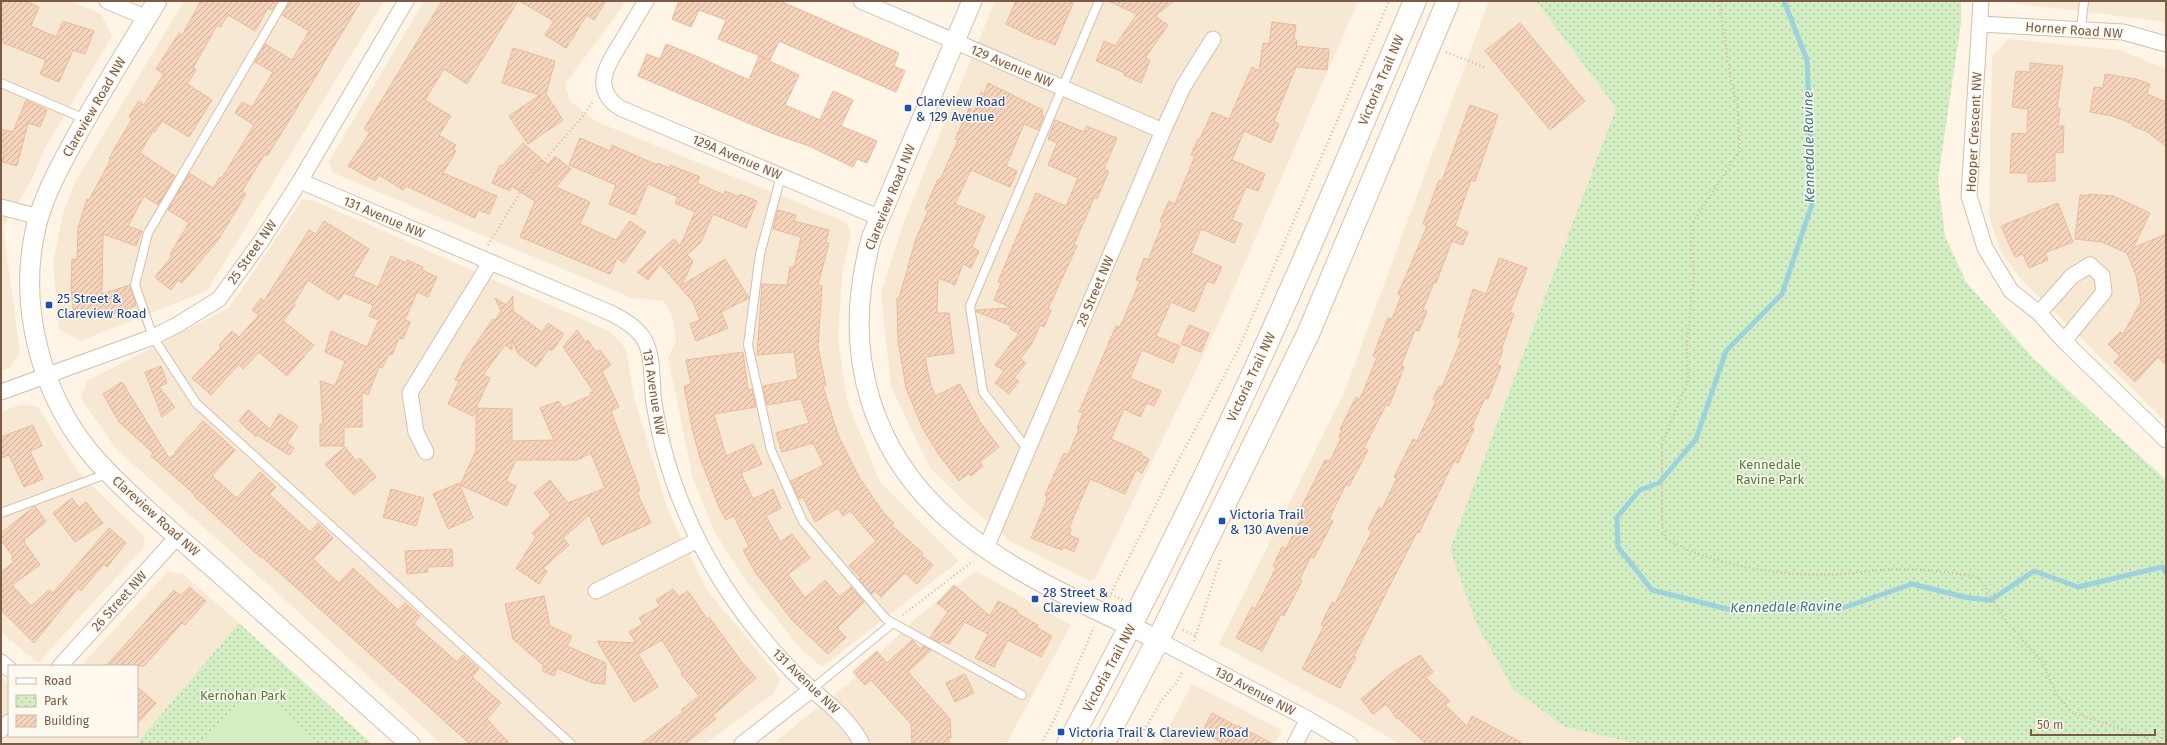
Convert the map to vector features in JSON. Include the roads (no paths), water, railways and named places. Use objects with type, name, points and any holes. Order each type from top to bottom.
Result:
[{"type":"main road","name":"Victoria Trail NW","points":[[1068,744],[1132,626],[1276,322],[1415,1]]},
{"type":"main road","points":[[1103,744],[1158,640],[1308,334],[1448,1]]},
{"type":"street","points":[[107,1],[147,18]]},
{"type":"street","name":"Clareview Road NW","points":[[157,1],[85,119],[54,179],[39,217],[31,254],[30,304],[39,353],[47,375],[70,423],[98,461],[178,536],[410,744]]},
{"type":"street","name":"25 Street NW","points":[[1,392],[153,337],[177,325],[219,298],[262,240],[300,181],[406,1]]},
{"type":"street","name":"129A Avenue NW","points":[[646,1],[609,62],[603,78],[604,86],[612,102],[620,108],[880,218]]},
{"type":"street","name":"129 Avenue NW","points":[[861,1],[1163,131]]},
{"type":"street","name":"Clareview Road NW","points":[[972,1],[880,218],[865,259],[858,305],[860,352],[870,399],[888,443],[914,484],[947,519],[986,548],[1047,584],[1158,640]]},
{"type":"street","name":"Hooper Crescent NW","points":[[1981,1],[1969,196],[1985,248],[2011,291],[2039,313],[2064,341],[2166,440]]},
{"type":"street","name":"Horner Road NW","points":[[1980,24],[2123,32],[2166,44]]},
{"type":"street","name":"28 Street NW","points":[[986,548],[1163,131],[1183,87],[1213,39]]},
{"type":"street","name":"131 Avenue NW","points":[[300,181],[612,314],[639,332],[648,350],[651,385],[664,450],[684,510],[698,540],[718,576],[778,657],[811,690],[845,718],[861,742]]},
{"type":"street","points":[[1,207],[39,217]]},
{"type":"street","points":[[426,452],[416,432],[410,393],[485,261]]},
{"type":"street","points":[[2039,313],[2072,276],[2090,264],[2102,276],[2104,292],[2064,341]]},
{"type":"street","name":"26 Street NW","points":[[61,665],[178,536]]},
{"type":"street","points":[[596,591],[698,540]]},
{"type":"street","name":"130 Avenue NW","points":[[1158,640],[1308,719],[1350,744]]},
{"type":"street","points":[[742,744],[811,690]]},
{"type":"street","points":[[1295,744],[1308,719]]},
{"type":"lane","points":[[284,1],[148,233],[135,285],[153,337],[196,403],[572,744]]},
{"type":"lane","points":[[1028,450],[983,392],[970,306],[1099,1]]},
{"type":"lane","points":[[2081,30],[2084,1]]},
{"type":"lane","points":[[1,83],[85,119]]},
{"type":"lane","points":[[781,176],[760,254],[748,345],[771,450],[803,522],[886,619],[1022,695]]},
{"type":"lane","points":[[1,514],[110,473]]},
{"type":"lane","points":[[811,690],[892,623]]},
{"type":"waterway","name":"Kennedale Ravine","points":[[1784,1],[1807,60],[1813,201],[1782,294],[1726,351],[1696,439],[1659,483],[1640,490],[1617,517],[1618,547],[1652,590],[1731,610],[1840,609],[1912,584],[1969,598],[1991,600],[2034,571],[2078,587],[2162,567],[2166,573]]},
{"type":"place","name":"Clareview Road & 129 Avenue","points":[[908,108]]},
{"type":"place","name":"25 Street & Clareview Road","points":[[49,305]]},
{"type":"place","name":"Victoria Trail & 130 Avenue","points":[[1222,521]]},
{"type":"place","name":"28 Street & Clareview Road","points":[[1035,599]]},
{"type":"place","name":"Victoria Trail & Clareview Road","points":[[1061,732]]},
{"type":"park label","name":"Kennedale Ravine Park","points":[[1770,472]]},
{"type":"park label","name":"Kernohan Park","points":[[243,695]]}]
